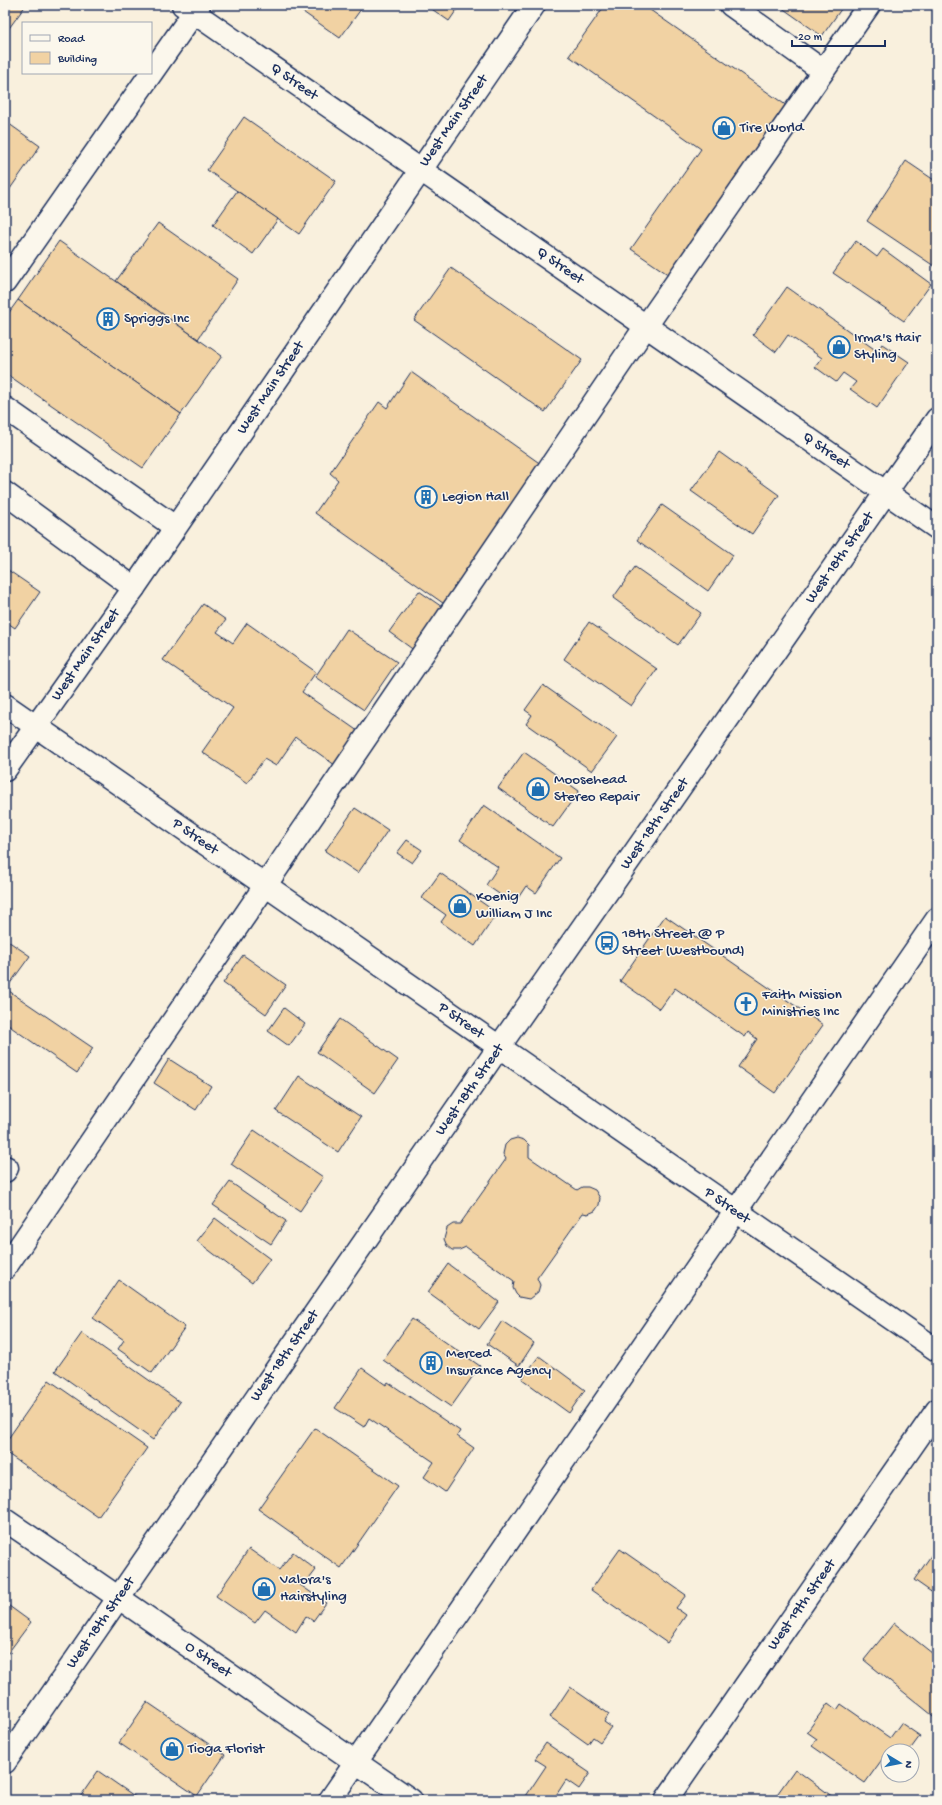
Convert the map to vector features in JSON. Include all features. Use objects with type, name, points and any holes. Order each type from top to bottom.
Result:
[{"type":"street","name":"West Main Street","points":[[5,770],[134,588],[420,169],[534,5]]},
{"type":"street","points":[[731,5],[823,71]]},
{"type":"street","points":[[5,1268],[646,326],[869,5]]},
{"type":"street","name":"Q Street","points":[[192,7],[420,169],[937,528]]},
{"type":"street","points":[[152,66],[192,7]]},
{"type":"street","points":[[5,282],[146,74]]},
{"type":"street","points":[[5,408],[175,528]]},
{"type":"street","name":"West 18th Street","points":[[5,1762],[499,1047],[937,419]]},
{"type":"street","points":[[5,494],[134,588]]},
{"type":"street","name":"P Street","points":[[5,706],[937,1350]]},
{"type":"street","points":[[330,1800],[937,920]]},
{"type":"street","points":[[5,1167],[7,1168],[5,1170]]},
{"type":"street","name":"West 19th Street","points":[[666,1800],[937,1410]]},
{"type":"street","name":"O Street","points":[[5,1520],[119,1597],[170,1635],[411,1800]]},
{"type":"building","points":[[5,5],[26,5],[7,31],[5,29]]},
{"type":"building","points":[[293,5],[364,5],[340,38]]},
{"type":"building","points":[[426,5],[460,5],[449,21]]},
{"type":"building","name":"Tire World","points":[[605,5],[643,5],[790,108],[672,277],[631,249],[701,149],[569,56]]},
{"type":"building","points":[[778,5],[844,5],[822,36]]},
{"type":"building","points":[[244,117],[336,181],[299,234],[207,170]]},
{"type":"building","points":[[5,121],[40,146],[5,196]]},
{"type":"building","points":[[906,161],[937,182],[937,268],[867,221]]},
{"type":"building","points":[[237,191],[278,219],[253,254],[213,225]]},
{"type":"building","points":[[158,223],[238,279],[198,339],[116,281]]},
{"type":"building","name":"Spriggs Inc","points":[[59,241],[222,356],[181,414],[18,300]]},
{"type":"building","points":[[856,241],[877,257],[883,249],[931,284],[904,321],[833,273]]},
{"type":"building","points":[[451,268],[582,360],[545,412],[414,320]]},
{"type":"building","name":"Irma's Hair Styling","points":[[787,287],[877,351],[882,344],[909,362],[877,408],[850,389],[856,382],[843,373],[836,382],[815,367],[822,358],[788,335],[776,352],[753,335]]},
{"type":"building","name":"Spriggs Inc","points":[[18,300],[181,414],[143,468],[5,373],[5,318]]},
{"type":"building","name":"Legion Hall","points":[[411,372],[545,467],[450,608],[315,513],[338,480],[330,473],[379,402],[387,408]]},
{"type":"building","points":[[719,452],[779,495],[752,534],[691,491]]},
{"type":"building","points":[[662,505],[733,555],[708,591],[637,540]]},
{"type":"building","points":[[635,567],[701,613],[678,645],[613,598]]},
{"type":"building","points":[[5,568],[40,592],[15,628],[5,621]]},
{"type":"building","points":[[419,591],[445,609],[415,651],[389,632]]},
{"type":"building","points":[[203,604],[226,620],[217,632],[233,643],[247,623],[316,672],[302,692],[362,734],[339,768],[296,737],[276,766],[264,759],[247,783],[202,752],[233,708],[163,660]]},
{"type":"building","points":[[589,622],[657,669],[631,706],[564,659]]},
{"type":"building","points":[[347,629],[397,662],[364,710],[315,677]]},
{"type":"building","points":[[543,685],[617,737],[592,771],[526,724],[532,715],[525,710]]},
{"type":"building","name":"Moosehead Stereo Repair","points":[[524,752],[579,791],[553,827],[498,788]]},
{"type":"building","points":[[484,805],[560,858],[536,893],[526,886],[514,904],[486,885],[498,867],[460,840]]},
{"type":"building","points":[[355,808],[388,830],[358,873],[325,851]]},
{"type":"building","points":[[407,840],[422,850],[412,863],[397,853]]},
{"type":"building","name":"Koenig William J Inc","points":[[440,873],[497,913],[475,946],[441,922],[446,915],[422,898]]},
{"type":"building","name":"Faith Mission Ministries Inc","points":[[665,916],[823,1025],[775,1093],[738,1067],[757,1039],[748,1032],[745,1037],[675,988],[660,1009],[620,981]]},
{"type":"building","points":[[5,939],[30,956],[6,989],[93,1048],[77,1073],[5,1023]]},
{"type":"building","points":[[243,955],[286,985],[266,1014],[223,983]]},
{"type":"building","points":[[284,1008],[305,1024],[289,1046],[268,1031]]},
{"type":"building","points":[[340,1019],[398,1060],[375,1093],[317,1052]]},
{"type":"building","points":[[169,1059],[211,1086],[196,1110],[154,1083]]},
{"type":"building","points":[[299,1076],[361,1117],[338,1152],[276,1111]]},
{"type":"building","points":[[254,1130],[323,1177],[300,1211],[231,1164]]},
{"type":"building","points":[[517,1138],[524,1140],[529,1145],[529,1157],[577,1190],[582,1187],[588,1187],[595,1190],[600,1198],[599,1205],[595,1211],[588,1214],[583,1213],[537,1278],[540,1285],[538,1292],[529,1299],[519,1297],[513,1288],[514,1281],[466,1247],[459,1250],[452,1250],[447,1246],[444,1239],[447,1228],[453,1224],[460,1224],[506,1159],[503,1154],[505,1145],[510,1140]]},
{"type":"building","points":[[230,1182],[286,1221],[271,1244],[213,1205]]},
{"type":"building","points":[[215,1218],[270,1259],[252,1283],[197,1241]]},
{"type":"building","points":[[448,1264],[499,1302],[479,1329],[428,1292]]},
{"type":"building","points":[[119,1280],[185,1327],[152,1373],[118,1349],[124,1340],[93,1318]]},
{"type":"building","name":"Merced Insurance Agency","points":[[412,1319],[480,1366],[451,1407],[383,1360]]},
{"type":"building","points":[[502,1321],[534,1343],[519,1366],[487,1344]]},
{"type":"building","points":[[82,1333],[180,1402],[153,1440],[55,1371]]},
{"type":"building","points":[[539,1356],[585,1390],[569,1413],[522,1379]]},
{"type":"building","points":[[362,1368],[386,1385],[388,1382],[460,1431],[457,1436],[474,1448],[445,1492],[424,1477],[434,1462],[369,1418],[364,1427],[335,1408]]},
{"type":"building","points":[[49,1380],[147,1448],[98,1517],[5,1452],[5,1443]]},
{"type":"building","points":[[315,1428],[398,1486],[341,1568],[258,1509]]},
{"type":"building","points":[[937,1547],[937,1596],[914,1580]]},
{"type":"building","name":"Valora's Hairstyling","points":[[249,1549],[279,1570],[293,1552],[316,1570],[306,1583],[298,1577],[296,1582],[326,1603],[313,1621],[306,1616],[296,1632],[265,1610],[255,1623],[216,1596]]},
{"type":"building","points":[[620,1549],[686,1595],[676,1608],[686,1615],[667,1643],[591,1590]]},
{"type":"building","points":[[5,1603],[31,1622],[5,1657]]},
{"type":"building","points":[[894,1623],[937,1657],[937,1719],[864,1660]]},
{"type":"building","points":[[570,1687],[609,1714],[604,1722],[611,1727],[600,1742],[593,1737],[588,1744],[550,1717]]},
{"type":"building","name":"Tioga Florist","points":[[147,1702],[225,1755],[197,1796],[119,1743]]},
{"type":"building","points":[[828,1703],[837,1710],[841,1704],[890,1738],[901,1723],[920,1736],[915,1743],[880,1743],[880,1762],[865,1783],[812,1746],[817,1739],[807,1732]]},
{"type":"building","points":[[546,1743],[590,1773],[579,1789],[566,1780],[553,1800],[531,1800],[526,1796],[546,1766],[535,1759]]},
{"type":"building","points":[[795,1769],[837,1800],[773,1800]]},
{"type":"building","points":[[98,1771],[140,1800],[78,1800]]},
{"type":"place","name":"Tire World","points":[[724,128]]},
{"type":"place","name":"Spriggs Inc","points":[[108,319]]},
{"type":"place","name":"Irma's Hair Styling","points":[[839,347]]},
{"type":"place","name":"Legion Hall","points":[[426,497]]},
{"type":"place","name":"Moosehead Stereo Repair","points":[[538,789]]},
{"type":"place","name":"Koenig William J Inc","points":[[460,906]]},
{"type":"place","name":"18th Street @ P Street (Westbound)","points":[[607,943]]},
{"type":"place","name":"Faith Mission Ministries Inc","points":[[746,1004]]},
{"type":"place","name":"Merced Insurance Agency","points":[[431,1363]]},
{"type":"place","name":"Valora's Hairstyling","points":[[264,1589]]},
{"type":"place","name":"Tioga Florist","points":[[172,1749]]}]
